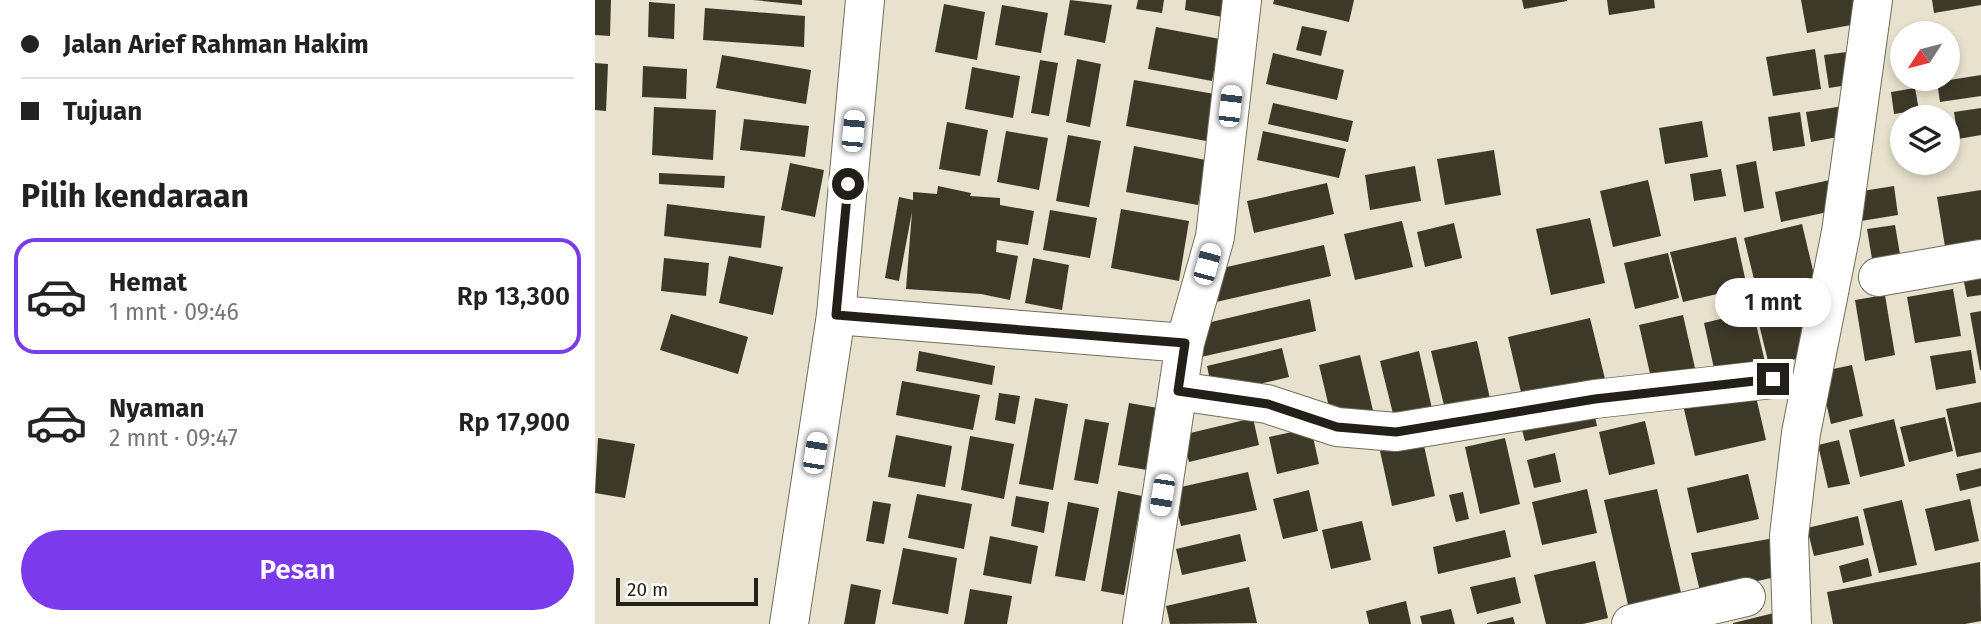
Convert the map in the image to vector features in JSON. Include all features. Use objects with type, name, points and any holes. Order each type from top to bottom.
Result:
[{"type":"street","points":[[789,624],[836,315],[865,0]]},
{"type":"street","points":[[1142,624],[1185,343],[1215,237],[1242,0]]},
{"type":"street","points":[[1792,624],[1789,536],[1801,433],[1841,232],[1873,0]]},
{"type":"street","points":[[1878,277],[1981,259]]},
{"type":"street","points":[[836,315],[1185,343]]},
{"type":"street","points":[[1178,391],[1268,404],[1337,427],[1396,432],[1595,399],[1773,379]]},
{"type":"street","points":[[1631,624],[1746,597]]},
{"type":"building","points":[[595,0],[611,0],[610,36],[595,35]]},
{"type":"building","points":[[753,0],[802,0],[802,5]]},
{"type":"building","points":[[1070,0],[1112,5],[1105,43],[1064,35]]},
{"type":"building","points":[[1138,0],[1164,0],[1162,13],[1136,9]]},
{"type":"building","points":[[1186,0],[1231,0],[1228,18],[1185,10]]},
{"type":"building","points":[[1274,0],[1354,0],[1349,22],[1273,4]]},
{"type":"building","points":[[1522,0],[1567,0],[1567,1],[1524,9]]},
{"type":"building","points":[[1607,0],[1654,0],[1655,8],[1609,15]]},
{"type":"building","points":[[1801,0],[1853,0],[1857,24],[1807,33]]},
{"type":"building","points":[[1932,0],[1981,0],[1981,5],[1934,13]]},
{"type":"building","points":[[649,2],[675,4],[674,39],[648,37]]},
{"type":"building","points":[[944,4],[985,12],[977,60],[935,52]]},
{"type":"building","points":[[1002,5],[1048,13],[1041,53],[995,45]]},
{"type":"building","points":[[705,8],[805,16],[804,47],[703,40]]},
{"type":"building","points":[[1302,26],[1327,31],[1321,56],[1296,50]]},
{"type":"building","points":[[1156,27],[1220,39],[1212,81],[1148,69]]},
{"type":"building","points":[[1815,49],[1821,89],[1773,96],[1766,57]]},
{"type":"building","points":[[1854,51],[1860,83],[1829,88],[1824,55]]},
{"type":"building","points":[[1273,53],[1344,70],[1337,100],[1266,84]]},
{"type":"building","points":[[722,55],[811,70],[806,104],[716,88]]},
{"type":"building","points":[[1077,59],[1101,64],[1090,127],[1066,122]]},
{"type":"building","points":[[1040,60],[1058,63],[1049,116],[1031,113]]},
{"type":"building","points":[[595,63],[608,64],[606,111],[595,110]]},
{"type":"building","points":[[643,66],[687,69],[686,99],[642,97]]},
{"type":"building","points":[[972,67],[1020,76],[1013,118],[965,109]]},
{"type":"building","points":[[1981,75],[1981,96],[1940,102],[1938,91],[1960,91],[1960,78]]},
{"type":"building","points":[[1134,80],[1226,96],[1217,143],[1126,126]]},
{"type":"building","points":[[1916,91],[1918,105],[1893,105],[1891,92]]},
{"type":"building","points":[[1273,103],[1353,121],[1348,142],[1268,124]]},
{"type":"building","points":[[1843,106],[1848,135],[1811,142],[1806,112]]},
{"type":"building","points":[[654,107],[716,110],[713,160],[652,155]]},
{"type":"building","points":[[1981,108],[1981,135],[1960,139],[1960,111]]},
{"type":"building","points":[[1800,112],[1805,146],[1773,151],[1768,117]]},
{"type":"building","points":[[744,119],[809,126],[805,157],[740,150]]},
{"type":"building","points":[[1702,121],[1708,157],[1665,164],[1659,128]]},
{"type":"building","points":[[947,122],[988,130],[980,176],[939,169]]},
{"type":"building","points":[[1006,131],[1048,138],[1039,190],[997,182]]},
{"type":"building","points":[[1263,131],[1346,149],[1339,178],[1257,160]]},
{"type":"building","points":[[1068,135],[1101,141],[1089,207],[1056,201]]},
{"type":"building","points":[[1134,146],[1206,160],[1198,205],[1126,192]]},
{"type":"building","points":[[1494,150],[1501,195],[1445,205],[1437,159]]},
{"type":"building","points":[[1756,161],[1764,208],[1744,212],[1736,165]]},
{"type":"building","points":[[790,163],[824,170],[815,217],[781,210]]},
{"type":"building","points":[[1415,166],[1421,201],[1370,210],[1365,175]]},
{"type":"building","points":[[1721,169],[1726,196],[1694,201],[1690,174]]},
{"type":"building","points":[[659,173],[725,176],[724,188],[659,184]]},
{"type":"building","points":[[1648,180],[1661,236],[1613,247],[1600,191]]},
{"type":"building","points":[[1830,180],[1837,210],[1781,222],[1775,192]]},
{"type":"building","points":[[1327,183],[1334,214],[1254,233],[1247,201]]},
{"type":"building","points":[[938,186],[971,193],[970,196],[1000,198],[1000,205],[1034,211],[1028,245],[997,240],[996,252],[1018,256],[1010,300],[981,294],[906,289],[912,212],[899,281],[885,278],[899,197],[913,200],[913,192],[937,194]]},
{"type":"building","points":[[1894,186],[1898,215],[1861,221],[1856,192]]},
{"type":"building","points":[[1981,190],[1981,248],[1946,253],[1937,197]]},
{"type":"building","points":[[667,204],[765,216],[761,248],[664,236]]},
{"type":"building","points":[[1121,209],[1189,221],[1179,281],[1111,268]]},
{"type":"building","points":[[1050,210],[1097,218],[1090,258],[1043,250]]},
{"type":"building","points":[[1590,218],[1605,283],[1551,295],[1536,229]]},
{"type":"building","points":[[1402,221],[1413,267],[1355,280],[1344,234]]},
{"type":"building","points":[[1454,223],[1462,258],[1425,267],[1417,232]]},
{"type":"building","points":[[1802,224],[1816,283],[1758,296],[1744,238]]},
{"type":"building","points":[[1895,225],[1901,260],[1873,265],[1867,229]]},
{"type":"building","points":[[1736,237],[1747,287],[1683,302],[1670,252]]},
{"type":"building","points":[[1324,245],[1331,276],[1216,302],[1209,271]]},
{"type":"building","points":[[1668,253],[1679,298],[1635,309],[1624,263]]},
{"type":"building","points":[[729,256],[783,267],[773,315],[719,303]]},
{"type":"building","points":[[664,258],[709,263],[706,296],[661,291]]},
{"type":"building","points":[[1033,258],[1069,265],[1062,310],[1025,303]]},
{"type":"building","points":[[1981,264],[1981,295],[1967,297],[1961,267]]},
{"type":"building","points":[[1953,289],[1961,336],[1915,343],[1907,297]]},
{"type":"building","points":[[1885,295],[1895,355],[1865,361],[1855,300]]},
{"type":"building","points":[[1801,298],[1815,355],[1769,365],[1755,308]]},
{"type":"building","points":[[1310,299],[1316,331],[1201,357],[1194,326]]},
{"type":"building","points":[[1753,311],[1765,362],[1715,373],[1704,323]]},
{"type":"building","points":[[1981,311],[1981,370],[1980,370],[1970,313]]},
{"type":"building","points":[[671,314],[748,337],[738,374],[660,350]]},
{"type":"building","points":[[1683,315],[1695,368],[1651,378],[1639,325]]},
{"type":"building","points":[[1590,318],[1607,387],[1524,405],[1508,337]]},
{"type":"building","points":[[1477,341],[1493,412],[1448,422],[1431,351]]},
{"type":"building","points":[[1282,348],[1289,377],[1213,395],[1207,366]]},
{"type":"building","points":[[1971,350],[1976,383],[1936,390],[1930,356]]},
{"type":"building","points":[[919,351],[995,366],[992,385],[916,371]]},
{"type":"building","points":[[1419,351],[1435,422],[1397,430],[1380,361]]},
{"type":"building","points":[[1360,355],[1374,415],[1333,424],[1319,365]]},
{"type":"building","points":[[1852,365],[1863,416],[1831,424],[1819,372]]},
{"type":"building","points":[[902,381],[980,395],[973,430],[896,415]]},
{"type":"building","points":[[1754,388],[1766,440],[1695,456],[1683,405]]},
{"type":"building","points":[[999,393],[1020,396],[1015,424],[995,420]]},
{"type":"building","points":[[1035,398],[1068,404],[1053,490],[1019,484]]},
{"type":"building","points":[[1981,402],[1981,452],[1957,457],[1946,409]]},
{"type":"building","points":[[1129,403],[1164,409],[1153,471],[1118,465]]},
{"type":"building","points":[[1592,403],[1597,426],[1525,441],[1519,419]]},
{"type":"building","points":[[1945,417],[1953,451],[1909,462],[1900,427]]},
{"type":"building","points":[[1253,418],[1259,445],[1189,462],[1182,435]]},
{"type":"building","points":[[1085,419],[1109,423],[1098,484],[1074,480]]},
{"type":"building","points":[[1894,419],[1905,466],[1860,477],[1849,430]]},
{"type":"building","points":[[1645,421],[1655,464],[1609,475],[1599,432]]},
{"type":"building","points":[[1311,428],[1319,464],[1277,474],[1269,437]]},
{"type":"building","points":[[896,435],[952,446],[945,487],[888,477]]},
{"type":"building","points":[[970,436],[1014,444],[1004,499],[961,490]]},
{"type":"building","points":[[598,438],[635,444],[625,498],[595,493]]},
{"type":"building","points":[[1505,438],[1520,504],[1480,514],[1465,447]]},
{"type":"building","points":[[1839,440],[1850,484],[1828,488],[1818,445]]},
{"type":"building","points":[[1423,441],[1435,496],[1392,506],[1380,451]]},
{"type":"building","points":[[1555,453],[1561,482],[1534,488],[1527,460]]},
{"type":"building","points":[[1981,468],[1981,486],[1960,491],[1956,474]]},
{"type":"building","points":[[1248,472],[1257,510],[1181,526],[1172,489]]},
{"type":"building","points":[[1748,474],[1759,519],[1697,533],[1687,488]]},
{"type":"building","points":[[1587,489],[1597,533],[1542,545],[1532,502]]},
{"type":"building","points":[[1657,489],[1682,597],[1629,609],[1604,500]]},
{"type":"building","points":[[1309,490],[1318,531],[1283,539],[1273,499]]},
{"type":"building","points":[[1118,491],[1142,496],[1124,595],[1101,591]]},
{"type":"building","points":[[1463,492],[1469,519],[1456,522],[1449,495]]},
{"type":"building","points":[[917,494],[972,504],[964,549],[908,538]]},
{"type":"building","points":[[1016,496],[1049,502],[1044,533],[1011,526]]},
{"type":"building","points":[[1970,499],[1979,541],[1935,551],[1925,509]]},
{"type":"building","points":[[1902,500],[1917,565],[1879,573],[1863,509]]},
{"type":"building","points":[[873,501],[891,504],[884,544],[866,541]]},
{"type":"building","points":[[1068,502],[1099,508],[1085,581],[1055,576]]},
{"type":"building","points":[[1858,516],[1864,545],[1814,556],[1807,528]]},
{"type":"building","points":[[1362,521],[1371,560],[1331,569],[1322,530]]},
{"type":"building","points":[[1505,530],[1511,557],[1438,574],[1433,547]]},
{"type":"building","points":[[1240,534],[1246,561],[1182,575],[1176,549]]},
{"type":"building","points":[[990,536],[1038,546],[1031,584],[983,575]]},
{"type":"building","points":[[1780,537],[1789,574],[1753,582],[1703,604],[1691,553]]},
{"type":"building","points":[[903,548],[957,558],[948,614],[892,604]]},
{"type":"building","points":[[1868,558],[1872,576],[1843,583],[1839,566]]},
{"type":"building","points":[[1595,561],[1608,618],[1583,624],[1546,624],[1534,575]]},
{"type":"building","points":[[1980,562],[1981,621],[1965,624],[1833,624],[1827,592]]},
{"type":"building","points":[[1515,577],[1521,603],[1477,614],[1470,587]]},
{"type":"building","points":[[851,584],[881,590],[875,624],[844,624]]},
{"type":"building","points":[[1249,587],[1257,623],[1170,624],[1166,606]]},
{"type":"building","points":[[970,589],[1012,596],[1007,624],[964,624]]},
{"type":"building","points":[[1406,601],[1411,624],[1369,624],[1366,611]]},
{"type":"building","points":[[1451,609],[1455,624],[1422,624],[1420,616]]},
{"type":"building","points":[[1774,613],[1777,624],[1733,624],[1733,623]]},
{"type":"building","points":[[1513,617],[1515,624],[1487,624],[1487,623]]},
{"type":"route","points":[[848,184],[836,315],[1185,343],[1178,391],[1268,404],[1337,427],[1396,432],[1595,399],[1773,379]]}]
